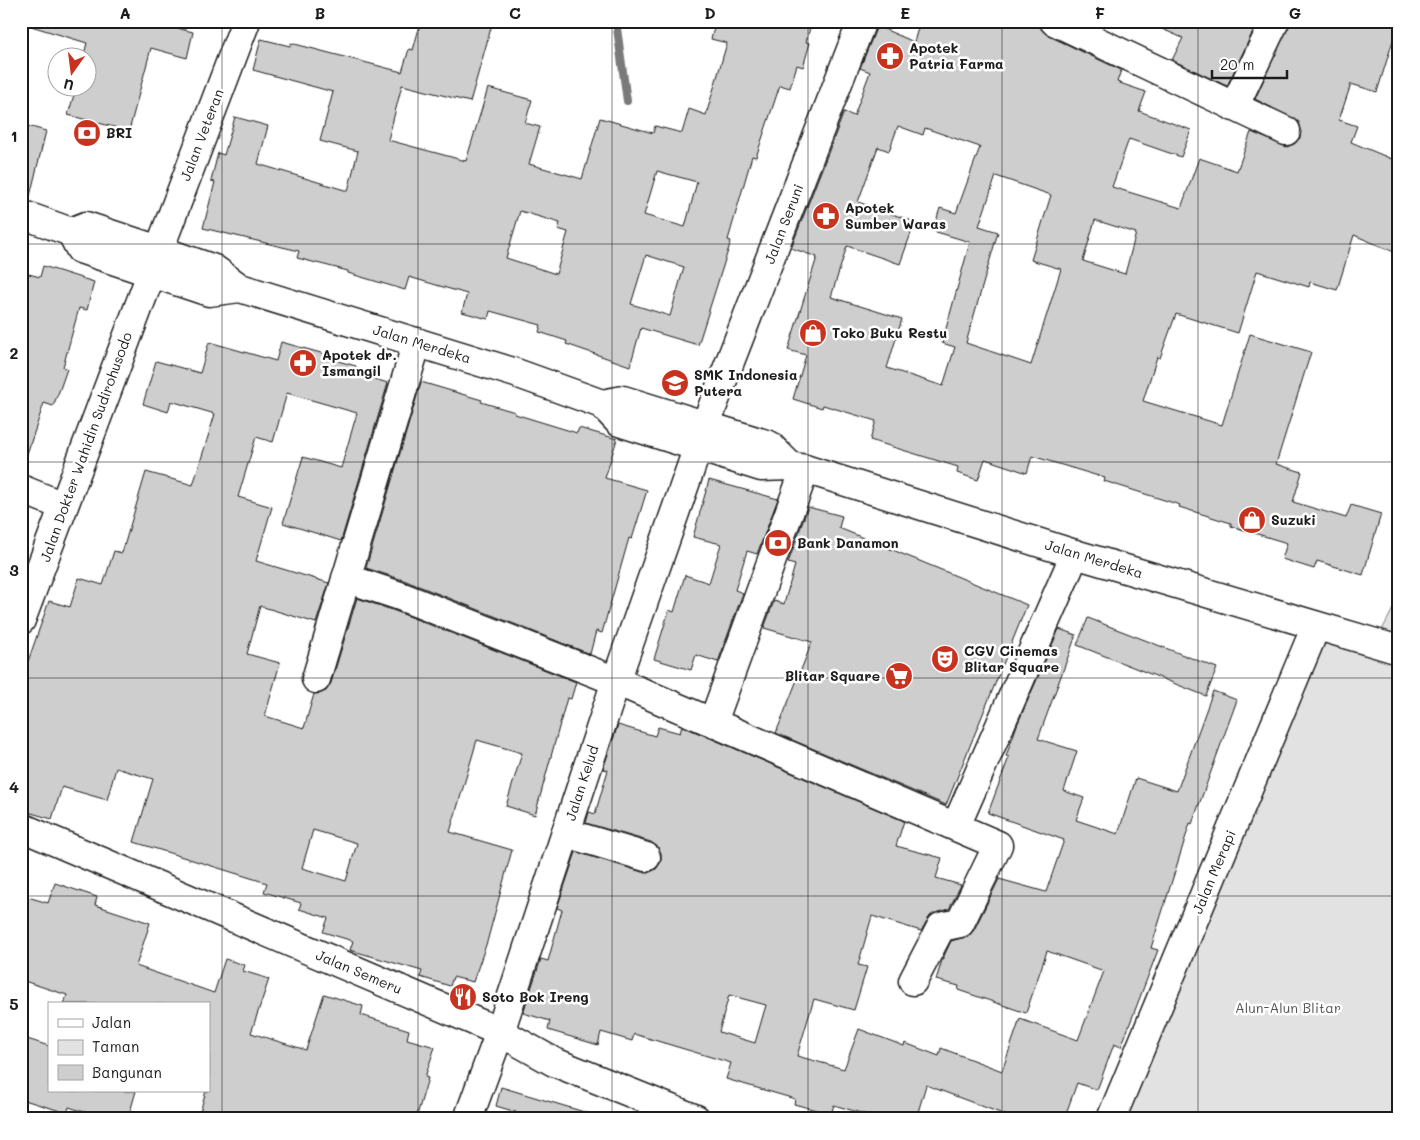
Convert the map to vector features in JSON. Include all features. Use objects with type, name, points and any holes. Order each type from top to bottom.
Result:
[{"type":"main road","name":"Jalan Veteran","points":[[155,262],[246,21]]},
{"type":"main road","name":"Jalan Seruni","points":[[701,436],[862,21]]},
{"type":"main road","points":[[1054,21],[1286,131]]},
{"type":"main road","points":[[1234,107],[1275,21]]},
{"type":"main road","name":"Jalan Merdeka","points":[[21,214],[71,232],[80,249],[155,262],[209,292],[240,288],[516,373],[602,404],[619,422],[701,436],[761,467],[797,467],[1075,554],[1399,650]]},
{"type":"main road","name":"Jalan Dokter Wahidin Sudirohusodo","points":[[21,620],[155,262]]},
{"type":"main road","points":[[316,679],[417,342]]},
{"type":"main road","name":"Jalan Kelud","points":[[468,1119],[500,1032],[616,681],[701,436]]},
{"type":"main road","points":[[713,722],[797,467]]},
{"type":"main road","points":[[21,489],[63,506]]},
{"type":"main road","points":[[956,826],[1075,554]]},
{"type":"main road","points":[[346,578],[400,596],[616,681],[998,845],[960,923],[941,927],[913,981]]},
{"type":"main road","name":"Jalan Merapi","points":[[1111,1119],[1316,626]]},
{"type":"main road","name":"Jalan Semeru","points":[[21,827],[500,1032],[554,1062],[696,1119]]},
{"type":"main road","points":[[566,834],[646,857]]},
{"type":"green space","points":[[1399,597],[1399,637],[1381,632]]},
{"type":"green space","name":"Alun-Alun Blitar","points":[[1320,636],[1399,659],[1399,1119],[1124,1119]]},
{"type":"building","points":[[31,21],[149,21],[193,32],[187,58],[151,48],[129,131],[68,115],[73,98],[98,98],[98,48],[86,48],[87,43],[31,26]]},
{"type":"building","points":[[421,21],[493,21],[470,102],[402,85],[388,140],[466,161],[488,88],[532,100],[525,123],[540,127],[529,164],[582,179],[600,118],[653,133],[655,126],[682,133],[689,109],[706,115],[727,43],[711,39],[716,21],[812,21],[806,42],[810,43],[803,67],[797,65],[790,88],[780,85],[756,157],[752,156],[728,240],[731,241],[698,345],[641,328],[630,366],[566,344],[567,341],[539,332],[541,325],[490,311],[488,319],[462,312],[467,294],[409,277],[405,290],[348,273],[348,271],[297,258],[299,251],[203,228],[215,182],[211,181],[218,153],[224,155],[235,117],[268,126],[258,164],[348,191],[358,151],[320,141],[333,92],[253,70],[261,39],[290,46],[291,43],[402,72],[409,49],[413,50]],"holes":[[[657,171],[697,182],[685,227],[644,215]],[[520,211],[560,223],[558,229],[568,232],[556,274],[506,258]],[[646,255],[684,267],[670,316],[631,304]]]},
{"type":"building","points":[[920,21],[1022,21],[1040,27],[1047,35],[1121,70],[1117,82],[1146,92],[1139,111],[1191,130],[1181,157],[1129,139],[1112,187],[1181,208],[1199,158],[1237,171],[1251,132],[1287,147],[1294,144],[1300,138],[1301,129],[1299,122],[1255,99],[1290,21],[1399,21],[1377,92],[1351,84],[1339,120],[1357,126],[1351,142],[1399,162],[1399,254],[1354,235],[1337,290],[1310,282],[1309,287],[1257,271],[1238,333],[1176,314],[1160,358],[1157,357],[1143,401],[1222,425],[1250,334],[1311,352],[1276,464],[1302,472],[1293,502],[1346,518],[1351,505],[1381,514],[1363,575],[1317,561],[1314,569],[1282,559],[1287,543],[1231,526],[1231,523],[1104,481],[1105,478],[1032,456],[1027,473],[985,459],[978,480],[957,473],[958,467],[870,440],[876,421],[823,405],[822,408],[793,399],[806,355],[788,350],[817,257],[791,248],[844,112],[854,116],[870,72],[860,68],[877,26],[914,42]],"holes":[[[898,126],[923,135],[925,128],[980,147],[956,213],[940,208],[933,231],[970,242],[942,343],[955,347],[943,386],[887,368],[902,319],[831,297],[847,246],[900,264],[915,222],[858,202],[878,147],[889,151]],[[996,176],[1051,195],[1031,260],[1061,269],[1031,365],[966,343],[998,232],[979,226]],[[1095,220],[1136,233],[1125,274],[1083,261]]]},
{"type":"building","points":[[1143,21],[1258,21],[1227,86],[1172,60],[1183,38]]},
{"type":"building","points":[[24,125],[46,131],[29,200],[21,199],[21,138]]},
{"type":"building","points":[[43,266],[94,282],[87,310],[79,308],[63,367],[67,369],[60,389],[53,406],[44,403],[25,460],[21,459],[21,272],[40,277]]},
{"type":"building","points":[[209,342],[276,361],[281,342],[332,356],[331,359],[356,366],[354,373],[388,383],[341,541],[283,523],[303,457],[341,468],[357,413],[287,393],[273,442],[256,437],[238,497],[272,507],[256,561],[329,583],[316,623],[260,606],[247,654],[280,663],[265,716],[304,728],[314,694],[326,691],[331,683],[357,598],[576,682],[571,699],[567,698],[535,815],[506,806],[522,753],[477,740],[450,832],[512,850],[487,942],[473,982],[453,977],[450,986],[420,977],[422,971],[350,950],[353,941],[323,932],[328,918],[299,909],[301,903],[264,892],[267,883],[134,842],[153,779],[116,768],[107,800],[62,787],[52,819],[21,810],[21,669],[25,670],[49,601],[70,607],[79,578],[103,585],[114,551],[122,553],[146,472],[193,485],[215,414],[171,401],[168,412],[143,404],[156,361],[200,373]],"holes":[[[313,830],[357,843],[346,881],[302,868]]]},
{"type":"building","points":[[421,382],[482,400],[481,402],[515,412],[515,414],[577,433],[579,428],[617,439],[605,478],[647,490],[632,539],[629,538],[602,633],[596,631],[590,654],[406,581],[366,568]]},
{"type":"building","points":[[709,480],[778,499],[757,554],[747,551],[735,590],[743,593],[718,662],[696,655],[691,670],[654,659],[669,610],[674,612],[685,575],[709,583],[721,544],[693,537]]},
{"type":"building","name":"Blitar Square","points":[[808,507],[842,516],[839,528],[1027,605],[946,805],[776,733],[812,642],[764,628],[774,601],[784,604],[795,565],[788,563]]},
{"type":"building","points":[[1088,618],[1217,668],[1206,696],[1077,645]]},
{"type":"building","points":[[1059,629],[1076,635],[1038,739],[1077,751],[1064,791],[1084,798],[1076,820],[1118,834],[1136,778],[1177,791],[1213,691],[1237,700],[1192,824],[1190,823],[1151,948],[1158,950],[1121,1047],[1114,1044],[1097,1090],[1077,1083],[1064,1119],[1016,1119],[926,1085],[916,1119],[881,1119],[834,1105],[831,1114],[794,1104],[795,1099],[726,1079],[731,1063],[634,1034],[632,1041],[601,1032],[598,1045],[548,1030],[550,1021],[523,1013],[541,959],[548,961],[562,910],[557,908],[576,852],[642,872],[650,872],[656,869],[661,862],[661,853],[658,847],[651,842],[586,823],[589,812],[595,814],[608,770],[603,769],[618,725],[655,736],[658,727],[680,733],[682,726],[904,821],[896,846],[942,858],[936,878],[961,885],[949,909],[931,915],[921,931],[872,916],[858,965],[867,967],[854,1010],[814,999],[797,1056],[844,1069],[859,1029],[904,1046],[905,1043],[939,1056],[941,1048],[1002,1071],[1020,1019],[1078,1040],[1104,971],[1047,951],[1026,1013],[958,990],[959,986],[936,980],[942,960],[951,941],[969,936],[974,930],[999,879],[1046,892],[1064,840],[988,813],[1009,757],[1006,756],[1017,725]],"holes":[[[729,995],[766,1005],[755,1043],[719,1032]]]},
{"type":"building","points":[[55,883],[97,897],[95,905],[150,923],[136,966],[214,993],[225,959],[245,965],[243,971],[269,979],[251,1033],[306,1050],[324,994],[363,1006],[361,1015],[409,1030],[407,1039],[435,1047],[425,1077],[428,1078],[416,1119],[209,1119],[209,1115],[200,1112],[206,1092],[210,1092],[210,1002],[65,1002],[67,995],[21,980],[21,895],[48,903]]},
{"type":"building","points":[[21,1037],[48,1046],[48,1092],[136,1092],[128,1119],[106,1119],[69,1107],[67,1113],[21,1099]]},
{"type":"building","points":[[501,1087],[591,1114],[590,1119],[514,1119],[516,1112],[496,1106]]},
{"type":"waterway","points":[[616,21],[627,101]]},
{"type":"place","name":"Apotek Patria Farma","points":[[890,56]]},
{"type":"place","name":"BRI","points":[[87,133]]},
{"type":"place","name":"Apotek Sumber Waras","points":[[826,216]]},
{"type":"place","name":"Toko Buku Restu","points":[[813,333]]},
{"type":"place","name":"Apotek dr. Ismangil","points":[[303,363]]},
{"type":"place","name":"SMK Indonesia Putera","points":[[675,383]]},
{"type":"place","name":"Suzuki","points":[[1252,520]]},
{"type":"place","name":"Bank Danamon","points":[[778,543]]},
{"type":"place","name":"CGV Cinemas Blitar Square","points":[[945,659]]},
{"type":"place","name":"Blitar Square","points":[[899,676]]},
{"type":"place","name":"Soto Bok Ireng","points":[[463,997]]}]
